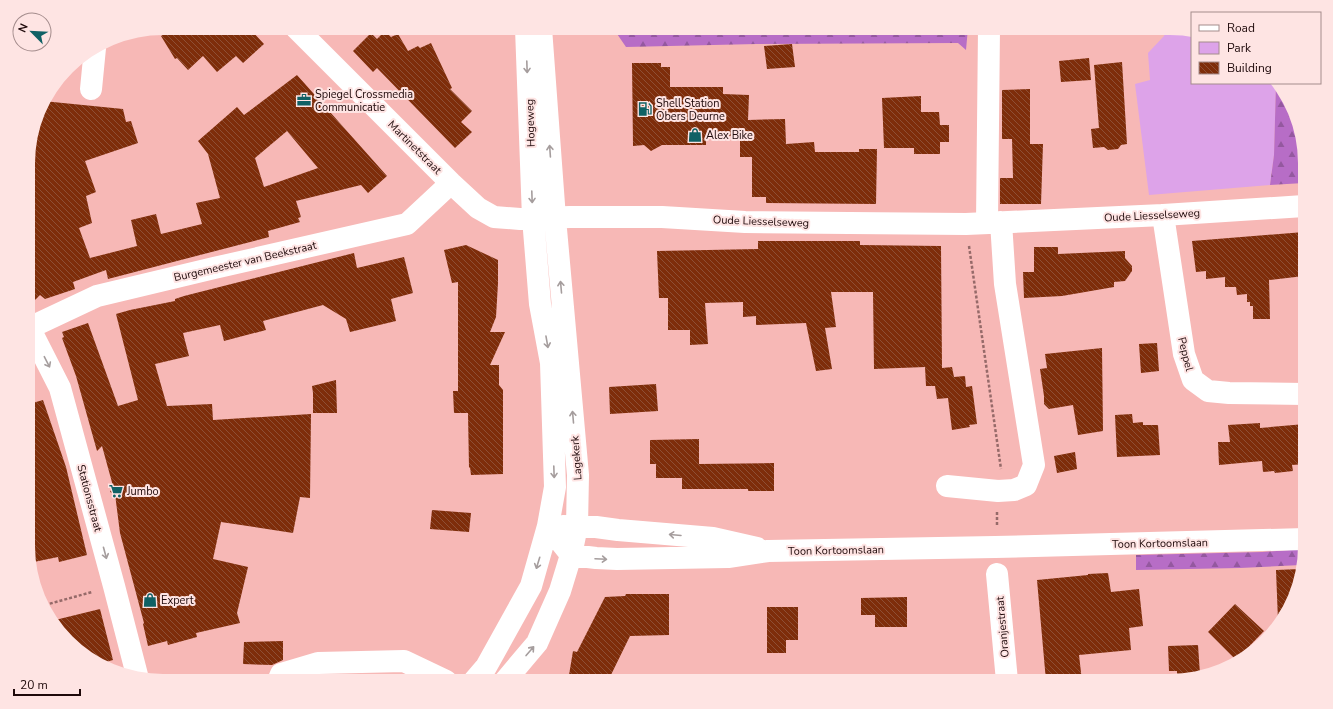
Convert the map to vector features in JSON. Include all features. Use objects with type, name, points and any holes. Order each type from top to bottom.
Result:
[{"type":"street","name":"Martinetstraat","points":[[303,35],[451,183],[478,208],[494,217],[555,218]]},
{"type":"street","name":"Hogeweg","points":[[526,35],[533,218]]},
{"type":"street","name":"Hogeweg","points":[[542,35],[555,218]]},
{"type":"street","points":[[947,486],[998,491],[1014,490],[1026,485],[1034,465],[1005,284],[985,223],[988,35]]},
{"type":"street","points":[[91,89],[94,55]]},
{"type":"street","name":"Burgemeester van Beekstraat","points":[[35,324],[97,296],[407,224],[451,183]]},
{"type":"street","name":"Oude Liesselseweg","points":[[555,218],[662,217],[745,222],[985,223],[1163,215],[1298,206]]},
{"type":"street","name":"Peppel","points":[[1163,215],[1184,354],[1193,380],[1208,391],[1229,393],[1298,394]]},
{"type":"street","name":"Lagekerk","points":[[480,674],[486,667],[531,586],[548,526],[555,487],[551,363],[540,304],[533,218]]},
{"type":"street","name":"Lagekerk","points":[[511,674],[538,643],[560,591],[571,555],[577,526],[578,475],[555,218]]},
{"type":"street","name":"Stationsstraat","points":[[35,339],[60,388],[136,671]]},
{"type":"street","points":[[548,526],[577,526],[713,538],[768,551]]},
{"type":"street","points":[[548,526],[571,555]]},
{"type":"street","name":"Toon Kortoomslaan","points":[[571,555],[618,559],[720,558],[768,551],[1298,539]]},
{"type":"street","name":"Oranjestraat","points":[[997,574],[1006,674]]},
{"type":"street","points":[[281,674],[318,663],[404,662],[431,674]]},
{"type":"path","points":[[985,223],[1000,469],[995,547]]},
{"type":"path","points":[[49,604],[114,586]]},
{"type":"green space","points":[[618,35],[967,35],[966,50],[958,43],[757,44],[626,47]]},
{"type":"green space","points":[[1164,36],[1191,37],[1191,84],[1270,84],[1276,92],[1274,155],[1270,185],[1149,195],[1135,84],[1150,80],[1148,53]]},
{"type":"green space","points":[[1276,92],[1285,106],[1296,138],[1298,183],[1270,185],[1274,155]]},
{"type":"green space","points":[[1298,549],[1297,565],[1136,570],[1136,555],[1262,552]]},
{"type":"building","points":[[256,35],[264,44],[243,63],[236,56],[217,72],[203,56],[188,70],[177,58],[175,59],[161,36]]},
{"type":"building","points":[[369,35],[373,35],[377,39],[381,35],[389,35],[391,37],[399,35],[408,51],[418,46],[420,48],[431,43],[452,88],[450,89],[472,111],[461,122],[472,132],[455,148],[377,68],[373,72],[353,51]]},
{"type":"building","points":[[792,44],[795,67],[767,69],[764,46]]},
{"type":"building","points":[[1089,58],[1091,80],[1061,82],[1059,61]]},
{"type":"building","points":[[1122,62],[1127,144],[1121,145],[1118,149],[1108,150],[1104,147],[1093,148],[1091,129],[1099,128],[1094,65]]},
{"type":"building","points":[[632,63],[661,63],[661,67],[670,67],[670,87],[723,87],[723,94],[749,95],[748,120],[785,119],[786,144],[814,142],[815,152],[859,152],[859,149],[877,149],[876,204],[766,203],[766,197],[752,197],[752,157],[740,157],[740,136],[706,136],[706,145],[662,145],[651,151],[644,145],[633,146]]},
{"type":"building","points":[[297,75],[387,176],[368,193],[361,185],[296,201],[301,217],[298,218],[300,222],[268,231],[269,237],[108,279],[106,270],[73,282],[75,289],[45,299],[40,295],[35,300],[35,154],[39,130],[50,102],[123,109],[126,122],[131,121],[138,143],[85,161],[96,192],[86,196],[92,223],[79,228],[90,258],[137,246],[131,220],[156,214],[161,234],[202,224],[196,203],[220,198],[208,154],[198,141],[237,107],[244,115]],"holes":[[[287,131],[318,168],[264,187],[255,158]]]},
{"type":"building","points":[[1030,89],[1030,144],[1043,144],[1041,204],[1000,204],[1000,178],[1013,178],[1012,139],[1002,139],[1002,90]]},
{"type":"building","points":[[921,96],[921,112],[939,112],[940,125],[949,125],[949,142],[940,142],[940,154],[914,154],[914,148],[884,148],[882,98]]},
{"type":"building","points":[[1298,232],[1298,277],[1269,280],[1270,319],[1253,319],[1253,306],[1250,306],[1250,302],[1247,302],[1247,294],[1237,295],[1236,287],[1225,287],[1225,277],[1206,279],[1206,271],[1196,272],[1192,241]]},
{"type":"building","points":[[758,241],[860,241],[860,245],[941,246],[942,368],[952,367],[954,377],[965,376],[966,387],[972,386],[977,424],[969,425],[970,427],[952,430],[948,398],[937,399],[935,386],[926,386],[925,367],[874,369],[873,292],[831,292],[836,327],[825,328],[832,369],[816,371],[806,323],[756,325],[756,316],[743,317],[743,302],[705,303],[708,344],[690,345],[690,330],[668,330],[668,298],[659,298],[657,251],[758,249]]},
{"type":"building","points":[[466,245],[498,260],[496,317],[490,332],[505,332],[490,365],[499,365],[499,385],[503,390],[503,474],[471,475],[470,467],[469,468],[468,413],[454,413],[453,391],[458,391],[458,282],[452,283],[444,250]]},
{"type":"building","points":[[1034,247],[1058,247],[1058,254],[1125,251],[1125,258],[1132,266],[1132,271],[1125,281],[1114,282],[1114,287],[1062,296],[1024,298],[1023,272],[1034,272]]},
{"type":"building","points":[[354,253],[357,268],[404,257],[413,293],[391,299],[396,321],[350,332],[346,319],[323,305],[263,321],[266,330],[224,341],[220,325],[183,333],[189,356],[155,364],[167,406],[212,404],[213,420],[311,414],[310,498],[300,497],[293,533],[221,522],[213,559],[248,567],[237,613],[240,623],[196,633],[197,637],[168,645],[167,641],[148,646],[144,623],[120,533],[115,494],[110,492],[113,486],[102,446],[97,451],[76,376],[62,338],[64,337],[62,332],[88,323],[118,406],[138,400],[116,314],[175,301],[175,299],[184,296]]},
{"type":"building","points":[[1157,343],[1159,371],[1141,373],[1139,344]]},
{"type":"building","points":[[1102,348],[1103,431],[1078,435],[1073,405],[1049,409],[1044,404],[1040,369],[1047,368],[1045,354]]},
{"type":"building","points":[[336,380],[337,413],[313,413],[312,386]]},
{"type":"building","points":[[656,384],[658,411],[610,414],[609,387]]},
{"type":"building","points":[[43,400],[66,467],[87,555],[59,562],[58,557],[36,562],[35,402]]},
{"type":"building","points":[[1132,414],[1133,423],[1143,422],[1143,425],[1158,425],[1160,455],[1117,457],[1115,415]]},
{"type":"building","points":[[1260,423],[1260,428],[1298,425],[1298,465],[1292,465],[1293,471],[1275,473],[1274,471],[1263,472],[1262,461],[1219,465],[1218,442],[1230,442],[1228,425]]},
{"type":"building","points":[[699,439],[699,464],[774,463],[774,491],[748,491],[748,489],[682,489],[682,478],[656,478],[656,464],[650,464],[650,440]]},
{"type":"building","points":[[1075,452],[1077,469],[1057,473],[1054,456]]},
{"type":"building","points":[[432,510],[471,513],[469,532],[430,529]]},
{"type":"building","points":[[1296,569],[1285,603],[1278,614],[1276,570]]},
{"type":"building","points":[[1108,573],[1111,592],[1139,589],[1143,626],[1129,628],[1131,650],[1079,655],[1081,674],[1045,674],[1037,580]]},
{"type":"building","points":[[626,594],[669,594],[669,635],[630,636],[611,674],[569,674],[573,651],[577,652],[605,597],[625,596]]},
{"type":"building","points":[[907,597],[907,627],[875,627],[875,615],[861,615],[861,598]]},
{"type":"building","points":[[1235,604],[1264,631],[1252,644],[1233,657],[1208,632]]},
{"type":"building","points":[[767,607],[798,607],[798,640],[786,640],[786,653],[767,653]]},
{"type":"building","points":[[100,609],[113,660],[106,661],[85,648],[72,637],[58,619]]},
{"type":"building","points":[[283,641],[283,660],[272,665],[243,664],[244,642]]},
{"type":"building","points":[[1198,645],[1200,671],[1179,674],[1177,674],[1177,671],[1169,671],[1168,646]]},
{"type":"place","name":"Spiegel Crossmedia Communicatie","points":[[304,100]]},
{"type":"place","name":"Shell Station Obers Deurne","points":[[645,109]]},
{"type":"place","name":"Alex Bike","points":[[695,135]]},
{"type":"place","name":"Jumbo","points":[[116,491]]},
{"type":"place","name":"Expert","points":[[150,600]]}]
